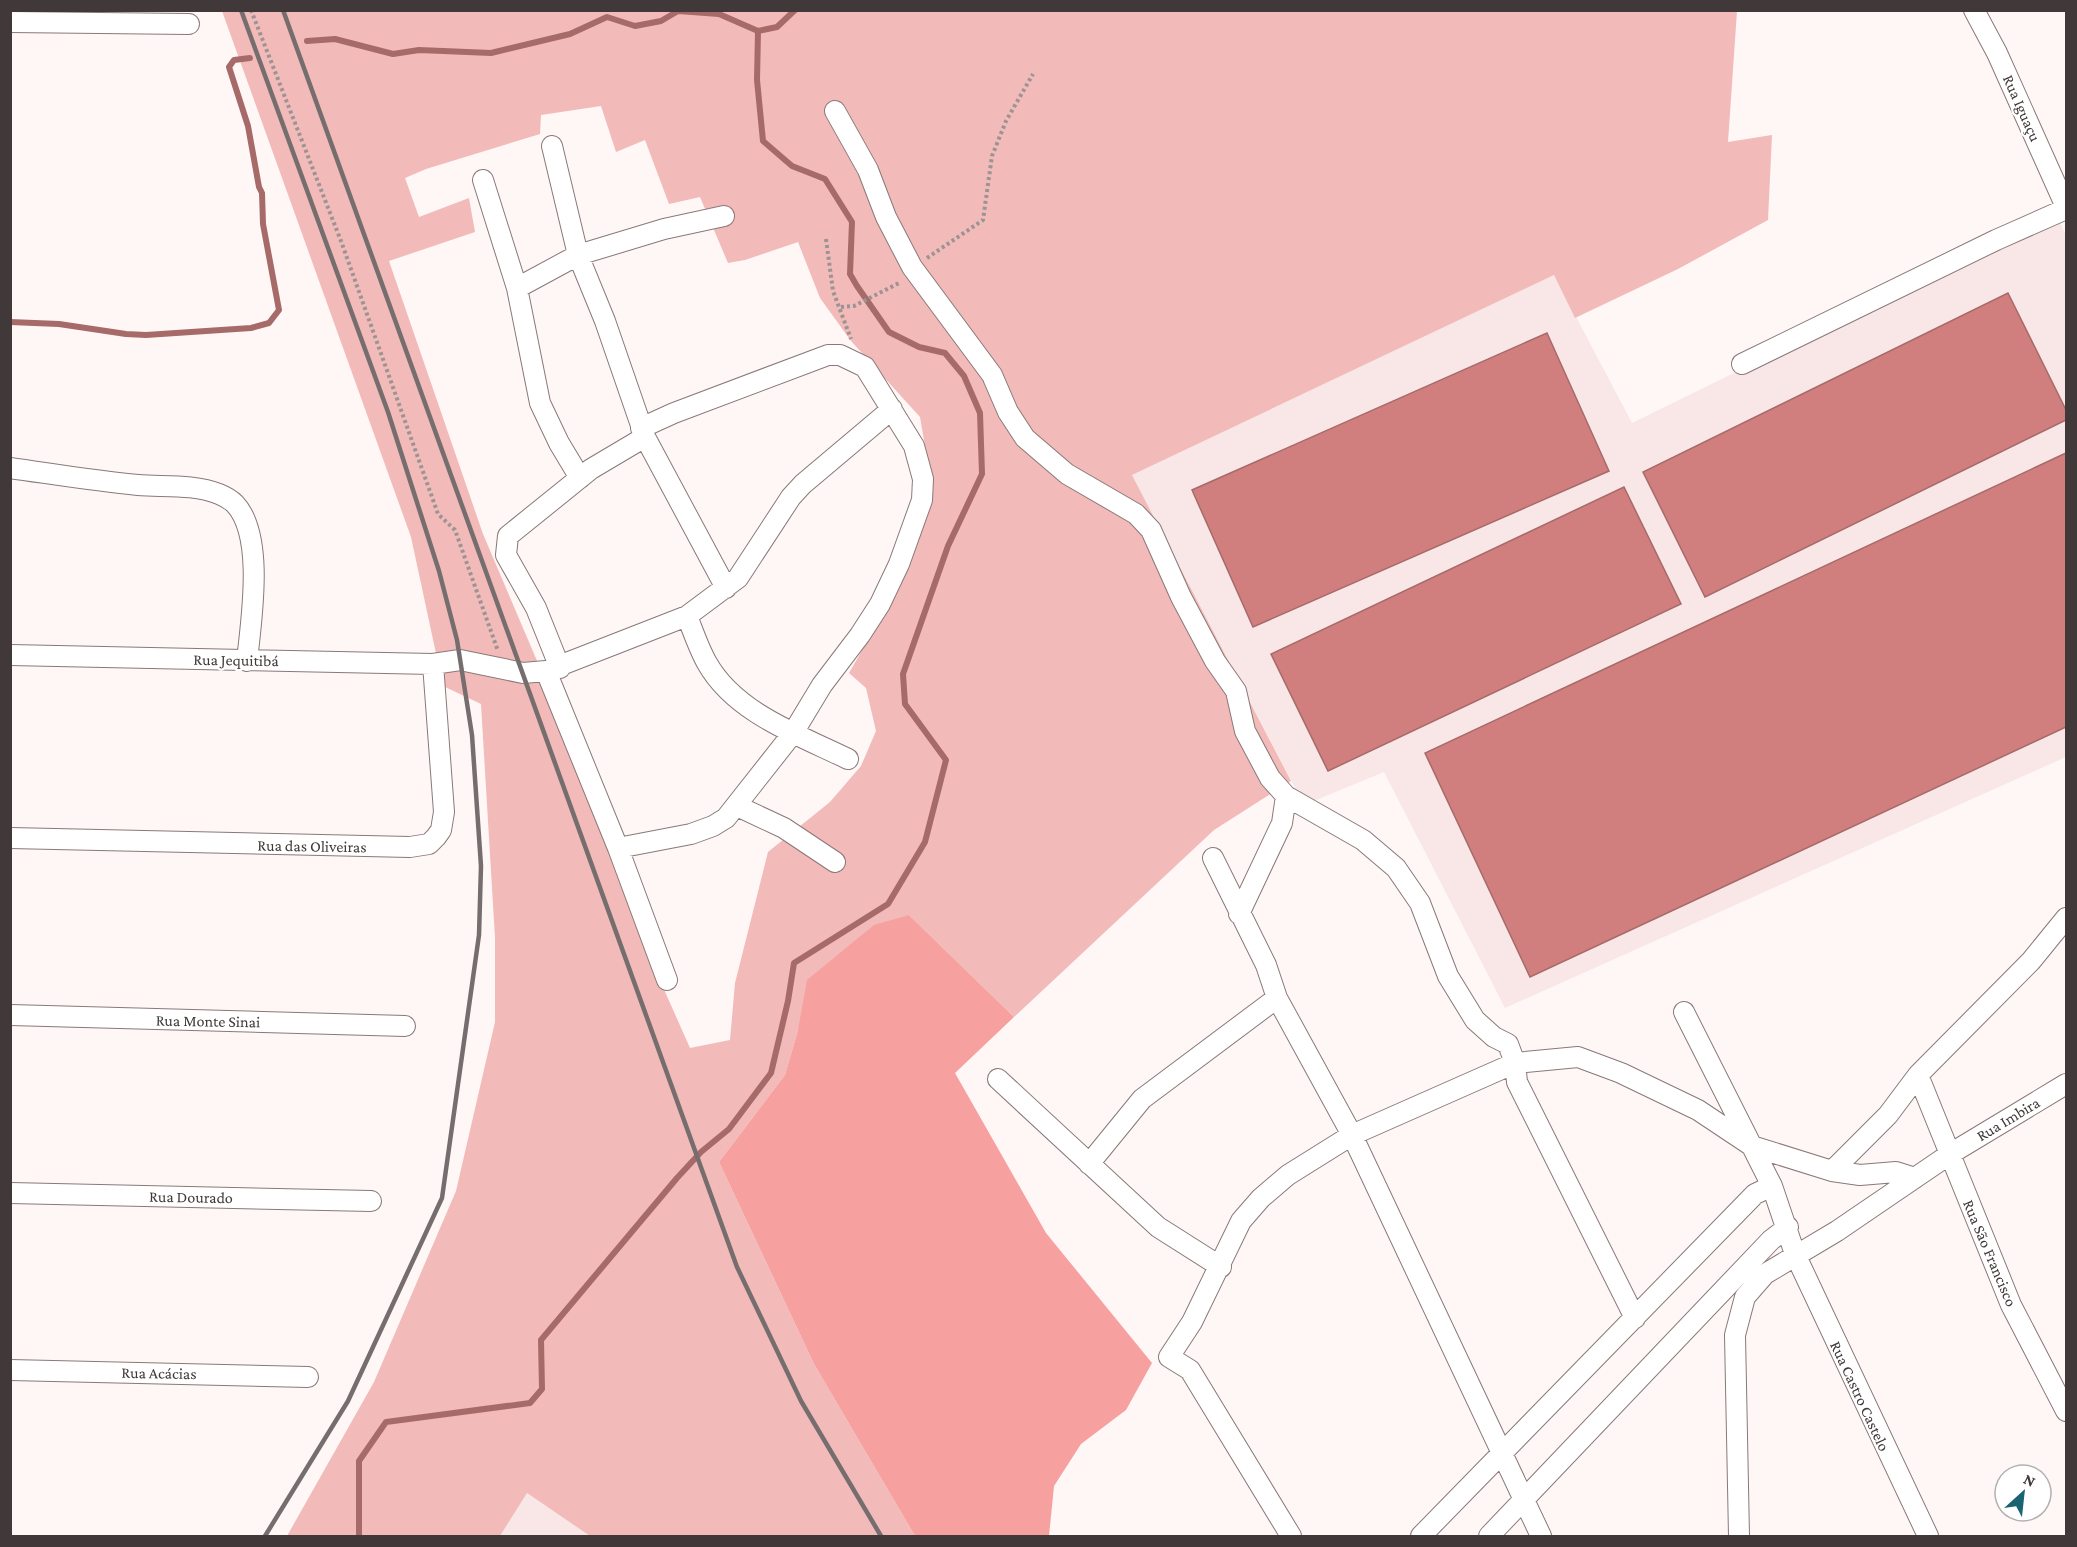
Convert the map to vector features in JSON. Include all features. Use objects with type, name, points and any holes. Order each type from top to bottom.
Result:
[{"type":"street","name":"Rua Iguaçu","points":[[1974,10],[1997,53],[2067,208]]},
{"type":"street","points":[[10,22],[189,24]]},
{"type":"street","points":[[835,111],[868,170],[886,217],[912,267],[992,375],[1008,412],[1025,438],[1067,474],[1136,514],[1151,530],[1181,597],[1215,661],[1236,691],[1245,731],[1270,778],[1286,796],[1363,840],[1396,868],[1420,903],[1448,976],[1475,1020],[1494,1037],[1508,1044],[1515,1063],[1517,1082],[1635,1318]]},
{"type":"street","points":[[552,146],[578,255],[605,321],[643,433],[726,588]]},
{"type":"street","points":[[483,180],[517,288],[540,403],[559,443],[580,478]]},
{"type":"street","points":[[1742,364],[1996,240],[2067,208]]},
{"type":"street","points":[[517,288],[578,255],[654,231],[724,216]]},
{"type":"street","points":[[618,848],[690,834],[713,826],[737,806],[793,733],[822,685],[880,604],[916,521],[922,500],[922,479],[914,446],[865,368],[855,360],[840,355],[828,355],[674,413],[580,478],[515,528],[508,536],[505,546],[506,555],[536,608],[553,669],[618,848],[667,980]]},
{"type":"street","points":[[553,669],[687,616],[726,588],[751,561],[791,497],[803,484],[892,409]]},
{"type":"street","points":[[10,468],[136,485],[191,488],[219,494],[235,504],[244,522],[252,548],[254,583],[247,660]]},
{"type":"street","points":[[687,616],[707,664],[727,689],[753,711],[848,759]]},
{"type":"street","name":"Rua Jequitibá","points":[[10,655],[433,664],[460,660],[523,673],[553,669]]},
{"type":"street","name":"Rua das Oliveiras","points":[[10,838],[357,847],[410,847],[429,844],[441,830],[444,812],[433,664]]},
{"type":"street","points":[[1239,914],[1282,823],[1286,796]]},
{"type":"street","points":[[737,806],[784,828],[835,862]]},
{"type":"street","points":[[1213,858],[1266,965],[1277,998],[1352,1135],[1541,1536]]},
{"type":"street","points":[[1832,1171],[1921,1083],[2067,918]]},
{"type":"street","points":[[1089,1164],[1142,1100],[1277,998]]},
{"type":"street","name":"Rua Castro Castelo","points":[[1684,1012],[1772,1186],[1788,1227],[1795,1254],[1928,1536]]},
{"type":"street","name":"Rua Monte Sinai","points":[[10,1015],[405,1026]]},
{"type":"street","points":[[1291,1536],[1190,1370],[1168,1357],[1192,1322],[1221,1266],[1230,1241],[1261,1198],[1288,1175],[1352,1135],[1515,1063],[1578,1057],[1621,1072],[1698,1110],[1752,1146],[1832,1171],[1860,1175],[1896,1172],[1915,1178]]},
{"type":"street","points":[[998,1079],[1158,1227],[1221,1266]]},
{"type":"street","name":"Rua São Francisco","points":[[1921,1083],[2011,1305],[2067,1411]]},
{"type":"street","name":"Rua Imbira","points":[[1739,1536],[1735,1335],[1745,1297],[1754,1284],[1795,1254],[1837,1231],[1950,1154],[2067,1084]]},
{"type":"street","points":[[1421,1536],[1755,1194],[1772,1186]]},
{"type":"street","name":"Rua Dourado","points":[[10,1193],[370,1201]]},
{"type":"street","points":[[1489,1536],[1771,1240],[1788,1227]]},
{"type":"street","name":"Rua Acácias","points":[[10,1370],[308,1377]]},
{"type":"path","points":[[251,10],[342,240],[438,514],[455,530],[504,669]]},
{"type":"path","points":[[841,307],[854,306],[909,278],[912,267],[983,220],[992,156],[1006,121],[1034,74]]},
{"type":"path","points":[[826,239],[833,291],[850,332],[855,360]]},
{"type":"shaded area","points":[[222,11],[1737,11],[1728,142],[1772,135],[1768,220],[1678,269],[1575,318],[1554,275],[1132,475],[1291,781],[1214,830],[1014,1017],[909,915],[798,1030],[785,1075],[719,1162],[814,1364],[915,1536],[590,1536],[527,1493],[500,1536],[287,1536],[374,1382],[456,1191],[495,1022],[495,938],[481,704],[443,686],[411,537]],"holes":[[[601,106],[616,152],[645,140],[669,204],[700,197],[728,263],[745,260],[798,242],[820,298],[851,341],[920,417],[933,493],[901,583],[849,673],[866,688],[876,731],[861,766],[830,802],[768,852],[735,983],[730,1040],[690,1048],[658,976],[572,743],[483,534],[389,261],[475,232],[469,198],[419,217],[405,178],[426,169],[540,134],[541,115]]]},
{"type":"shaded area","points":[[2056,215],[2066,235],[2066,757],[1505,1008],[1384,772],[1304,805],[1132,475],[1554,275],[1632,423]]},
{"type":"shaded area","points":[[2008,293],[2066,410],[2066,420],[1705,597],[1643,472]]},
{"type":"shaded area","points":[[1547,333],[1609,471],[1253,627],[1192,490]]},
{"type":"shaded area","points":[[2066,453],[2066,727],[1530,977],[1425,753]]},
{"type":"shaded area","points":[[1624,487],[1681,604],[1328,771],[1271,654]]},
{"type":"shaded area","points":[[909,915],[1014,1017],[955,1073],[1046,1233],[1152,1363],[1126,1410],[1081,1444],[1054,1486],[1049,1536],[915,1536],[814,1364],[719,1162],[785,1075],[798,1030],[807,980],[874,925]]},
{"type":"shaded area","points":[[527,1493],[590,1536],[500,1536]]},
{"type":"waterway","points":[[307,41],[335,39],[393,54],[419,50],[491,53],[570,34],[607,17],[635,26],[661,21],[678,11],[719,14],[758,31],[777,27],[795,10]]},
{"type":"waterway","points":[[359,1536],[359,1461],[386,1422],[530,1403],[542,1389],[541,1340],[677,1178],[701,1152],[729,1129],[771,1073],[788,1001],[794,963],[888,904],[925,842],[946,760],[905,704],[903,674],[948,546],[982,474],[980,413],[964,376],[945,353],[919,347],[889,332],[857,286],[850,274],[852,222],[825,179],[792,166],[763,141],[757,80],[758,31]]},
{"type":"waterway","points":[[10,322],[59,324],[146,335],[251,328],[269,323],[279,310],[263,224],[262,193],[248,126],[229,67],[234,60],[250,58]]},
{"type":"railway","points":[[241,10],[388,412],[439,571],[457,640],[472,735],[481,866],[479,935],[442,1198],[348,1401],[265,1536]]},
{"type":"railway","points":[[283,10],[737,1267],[801,1401],[881,1536]]}]
